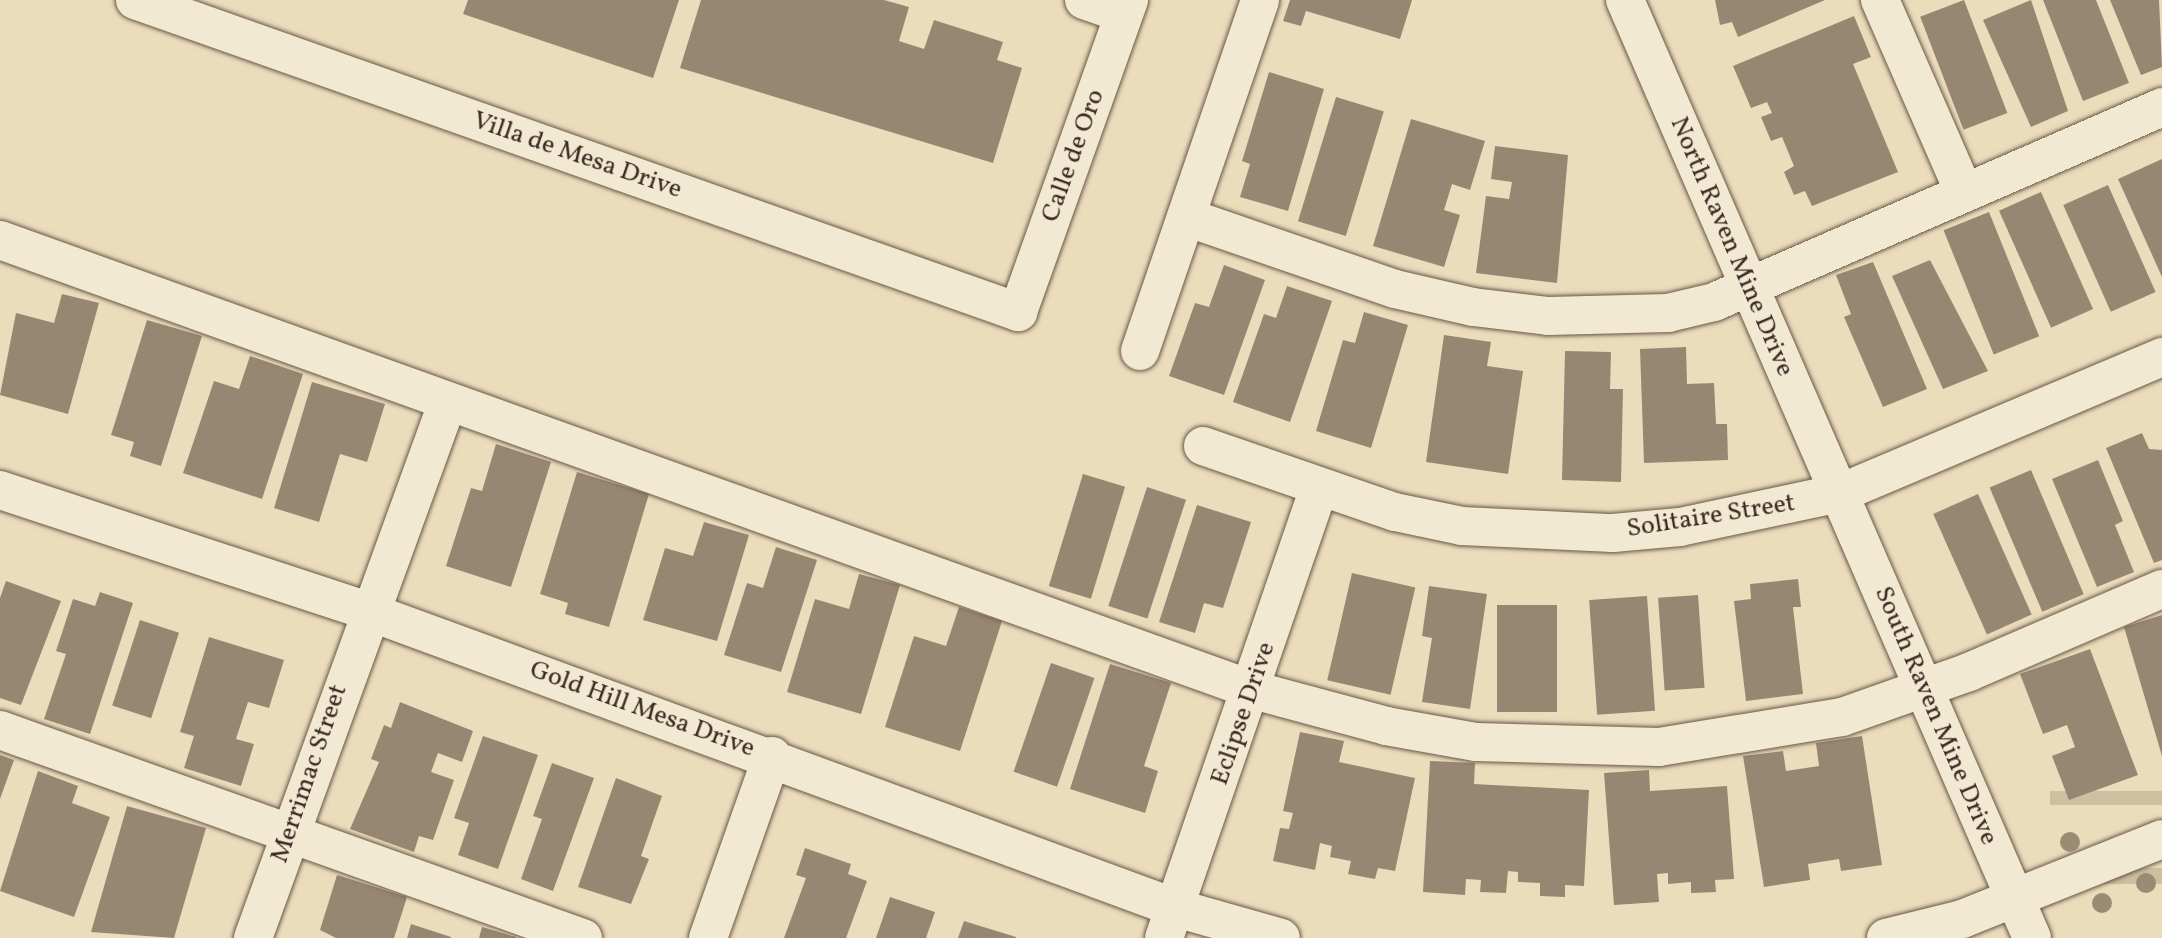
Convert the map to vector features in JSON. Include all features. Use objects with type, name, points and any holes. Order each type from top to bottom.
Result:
[{"type":"street","name":"Villa de Mesa Drive","points":[[135,0],[1018,313]]},
{"type":"street","points":[[1084,0],[1126,7]]},
{"type":"street","points":[[1140,351],[1260,0]]},
{"type":"street","name":"North Raven Mine Drive","points":[[1625,0],[1840,493]]},
{"type":"street","points":[[1880,0],[1963,190]]},
{"type":"street","name":"Calle de Oro","points":[[1018,313],[1126,7]]},
{"type":"street","points":[[1186,218],[1395,289],[1473,307],[1548,316],[1668,313],[1749,286],[1963,190],[2162,107]]},
{"type":"street","points":[[0,240],[1253,690],[1386,726],[1476,742],[1575,749],[1747,737],[1842,717],[1923,689],[2162,589]]},
{"type":"street","name":"Solitaire Street","points":[[1203,446],[1319,488],[1462,526],[1552,532],[1680,527],[1840,493],[2162,357]]},
{"type":"street","name":"Merrimac Street","points":[[253,938],[368,611],[448,401]]},
{"type":"street","name":"Eclipse Drive","points":[[1170,923],[1253,690],[1319,488]]},
{"type":"street","name":"Gold Hill Mesa Drive","points":[[0,490],[368,611],[772,757],[1170,923],[1281,938]]},
{"type":"street","name":"South Raven Mine Drive","points":[[1840,493],[2032,938]]},
{"type":"street","points":[[0,730],[583,938]]},
{"type":"street","points":[[708,938],[772,757]]},
{"type":"street","points":[[1886,938],[2015,900],[2162,839]]},
{"type":"shaded area","points":[[2050,791],[2162,791],[2162,805],[2050,805]]},
{"type":"shaded area","points":[[2088,868],[2162,868],[2162,884],[2088,884]]},
{"type":"building","points":[[468,0],[679,0],[653,78],[463,14]]},
{"type":"building","points":[[701,0],[884,0],[909,7],[899,41],[924,49],[934,20],[1003,42],[997,60],[1022,68],[993,163],[680,68]]},
{"type":"building","points":[[1290,0],[1412,0],[1400,39],[1306,11],[1301,26],[1283,21]]},
{"type":"building","points":[[1715,0],[1825,0],[1738,37],[1732,22],[1720,25]]},
{"type":"building","points":[[1964,0],[2007,113],[1963,130],[1920,17]]},
{"type":"building","points":[[2031,0],[2068,111],[2031,127],[1983,20]]},
{"type":"building","points":[[2043,0],[2096,0],[2129,83],[2083,101]]},
{"type":"building","points":[[2110,0],[2159,0],[2162,67],[2141,75]]},
{"type":"building","points":[[1854,16],[1871,57],[1853,64],[1898,172],[1812,206],[1805,191],[1794,195],[1784,172],[1794,166],[1782,137],[1771,141],[1761,117],[1772,113],[1767,102],[1751,108],[1733,66]]},
{"type":"building","points":[[1269,72],[1324,89],[1288,211],[1240,197],[1250,164],[1242,161]]},
{"type":"building","points":[[1336,97],[1384,112],[1346,236],[1298,221]]},
{"type":"building","points":[[1411,119],[1485,141],[1470,190],[1452,184],[1444,210],[1460,215],[1444,267],[1373,246]]},
{"type":"building","points":[[1495,146],[1568,155],[1557,283],[1476,273],[1486,196],[1509,199],[1512,182],[1491,179]]},
{"type":"building","points":[[2162,159],[2162,277],[2118,179]]},
{"type":"building","points":[[2108,185],[2156,292],[2111,312],[2063,205]]},
{"type":"building","points":[[2041,192],[2093,309],[2051,328],[1999,211]]},
{"type":"building","points":[[1989,212],[2039,336],[1994,355],[1944,230]]},
{"type":"building","points":[[1930,260],[1988,371],[1943,389],[1892,276]]},
{"type":"building","points":[[1873,262],[1927,389],[1883,407],[1844,317],[1851,314],[1836,275]]},
{"type":"building","points":[[1224,265],[1265,280],[1224,395],[1169,376],[1195,303],[1209,307]]},
{"type":"building","points":[[1287,286],[1332,301],[1290,422],[1233,402],[1264,314],[1276,318]]},
{"type":"building","points":[[62,294],[99,303],[68,414],[0,395],[16,313],[54,323]]},
{"type":"building","points":[[1364,312],[1408,325],[1371,448],[1316,431],[1343,340],[1355,343]]},
{"type":"building","points":[[147,320],[202,336],[161,466],[130,456],[134,442],[111,435]]},
{"type":"building","points":[[1444,335],[1491,342],[1487,366],[1523,371],[1508,474],[1426,462]]},
{"type":"building","points":[[1686,347],[1687,384],[1714,383],[1716,424],[1727,424],[1728,460],[1644,463],[1640,349]]},
{"type":"building","points":[[1565,351],[1611,352],[1610,389],[1623,389],[1621,482],[1562,480]]},
{"type":"building","points":[[250,356],[303,374],[262,499],[183,473],[214,381],[239,389]]},
{"type":"building","points":[[312,382],[385,404],[367,462],[340,454],[319,522],[274,508]]},
{"type":"building","points":[[2142,433],[2149,449],[2162,450],[2162,560],[2154,563],[2106,448]]},
{"type":"building","points":[[496,444],[551,462],[511,587],[446,566],[471,488],[482,491]]},
{"type":"building","points":[[2098,460],[2123,521],[2115,525],[2134,572],[2097,587],[2052,479]]},
{"type":"building","points":[[2031,470],[2084,594],[2042,612],[1990,488]]},
{"type":"building","points":[[577,472],[649,494],[609,627],[565,614],[568,603],[540,594]]},
{"type":"building","points":[[1083,474],[1125,487],[1091,599],[1049,586]]},
{"type":"building","points":[[1147,487],[1186,500],[1147,619],[1108,606]]},
{"type":"building","points":[[1978,494],[2032,615],[1987,635],[1933,514]]},
{"type":"building","points":[[1197,505],[1251,522],[1223,608],[1204,603],[1195,633],[1159,622]]},
{"type":"building","points":[[704,522],[749,535],[717,641],[643,620],[665,548],[693,556]]},
{"type":"building","points":[[776,547],[817,560],[781,672],[724,655],[747,583],[763,588]]},
{"type":"building","points":[[1352,573],[1415,588],[1391,695],[1327,680]]},
{"type":"building","points":[[859,574],[900,585],[861,714],[787,692],[815,599],[849,609]]},
{"type":"building","points":[[1798,579],[1801,607],[1793,607],[1803,694],[1746,701],[1734,601],[1751,599],[1750,584]]},
{"type":"building","points":[[6,581],[61,601],[21,705],[0,698],[0,598]]},
{"type":"building","points":[[1429,586],[1487,594],[1470,709],[1422,702],[1432,638],[1422,636]]},
{"type":"building","points":[[100,592],[133,603],[90,734],[44,719],[66,654],[56,651],[73,599],[95,606]]},
{"type":"building","points":[[1698,595],[1704,688],[1665,691],[1658,598]]},
{"type":"building","points":[[1647,596],[1655,711],[1597,715],[1589,600]]},
{"type":"building","points":[[1497,605],[1557,605],[1557,712],[1497,712]]},
{"type":"building","points":[[959,607],[1002,621],[960,751],[885,727],[914,636],[946,646]]},
{"type":"building","points":[[2162,615],[2162,756],[2124,627]]},
{"type":"building","points":[[140,620],[179,633],[151,718],[112,706]]},
{"type":"building","points":[[209,637],[284,660],[269,708],[248,702],[236,739],[254,744],[241,786],[184,768],[194,736],[180,732]]},
{"type":"building","points":[[2090,649],[2138,775],[2069,800],[2052,756],[2075,747],[2067,725],[2043,734],[2020,674]]},
{"type":"building","points":[[1051,663],[1094,678],[1057,787],[1014,772]]},
{"type":"building","points":[[1110,664],[1171,683],[1144,766],[1158,771],[1145,813],[1070,789]]},
{"type":"building","points":[[400,702],[473,731],[462,762],[438,753],[431,772],[454,780],[433,840],[419,836],[414,852],[350,829],[379,762],[371,759],[384,725],[391,728]]},
{"type":"building","points":[[1300,732],[1344,741],[1339,762],[1415,778],[1395,871],[1378,868],[1375,879],[1348,874],[1351,861],[1330,857],[1332,846],[1320,843],[1315,870],[1273,861],[1280,828],[1289,829],[1293,813],[1283,811]]},
{"type":"building","points":[[483,736],[538,755],[498,869],[458,855],[469,823],[454,818]]},
{"type":"building","points":[[1862,736],[1882,865],[1841,871],[1839,859],[1808,864],[1810,880],[1764,887],[1743,756],[1783,751],[1786,771],[1819,766],[1816,743]]},
{"type":"building","points":[[0,755],[14,760],[0,799]]},
{"type":"building","points":[[1430,761],[1475,763],[1474,784],[1589,790],[1584,886],[1565,885],[1565,897],[1540,896],[1540,883],[1518,882],[1518,872],[1508,871],[1506,893],[1480,892],[1481,880],[1466,879],[1465,895],[1423,892]]},
{"type":"building","points":[[552,763],[594,778],[553,891],[521,879],[542,819],[533,816]]},
{"type":"building","points":[[1649,770],[1650,791],[1727,786],[1734,879],[1715,880],[1716,892],[1691,893],[1691,882],[1668,884],[1668,873],[1657,874],[1659,902],[1614,905],[1604,773]]},
{"type":"building","points":[[38,771],[78,786],[72,803],[110,817],[74,917],[0,891]]},
{"type":"building","points":[[616,778],[662,796],[641,856],[649,859],[631,904],[578,887]]},
{"type":"building","points":[[127,806],[206,828],[174,938],[91,932]]},
{"type":"building","points":[[805,848],[851,864],[848,874],[867,881],[846,938],[784,938],[806,878],[796,875]]},
{"type":"building","points":[[337,875],[407,897],[394,938],[336,938],[320,930]]},
{"type":"building","points":[[890,897],[935,912],[926,938],[876,938]]},
{"type":"building","points":[[964,921],[1016,937],[1016,938],[958,938]]},
{"type":"building","points":[[411,924],[451,937],[451,938],[407,938]]},
{"type":"building","points":[[482,927],[516,937],[516,938],[479,938]]}]
